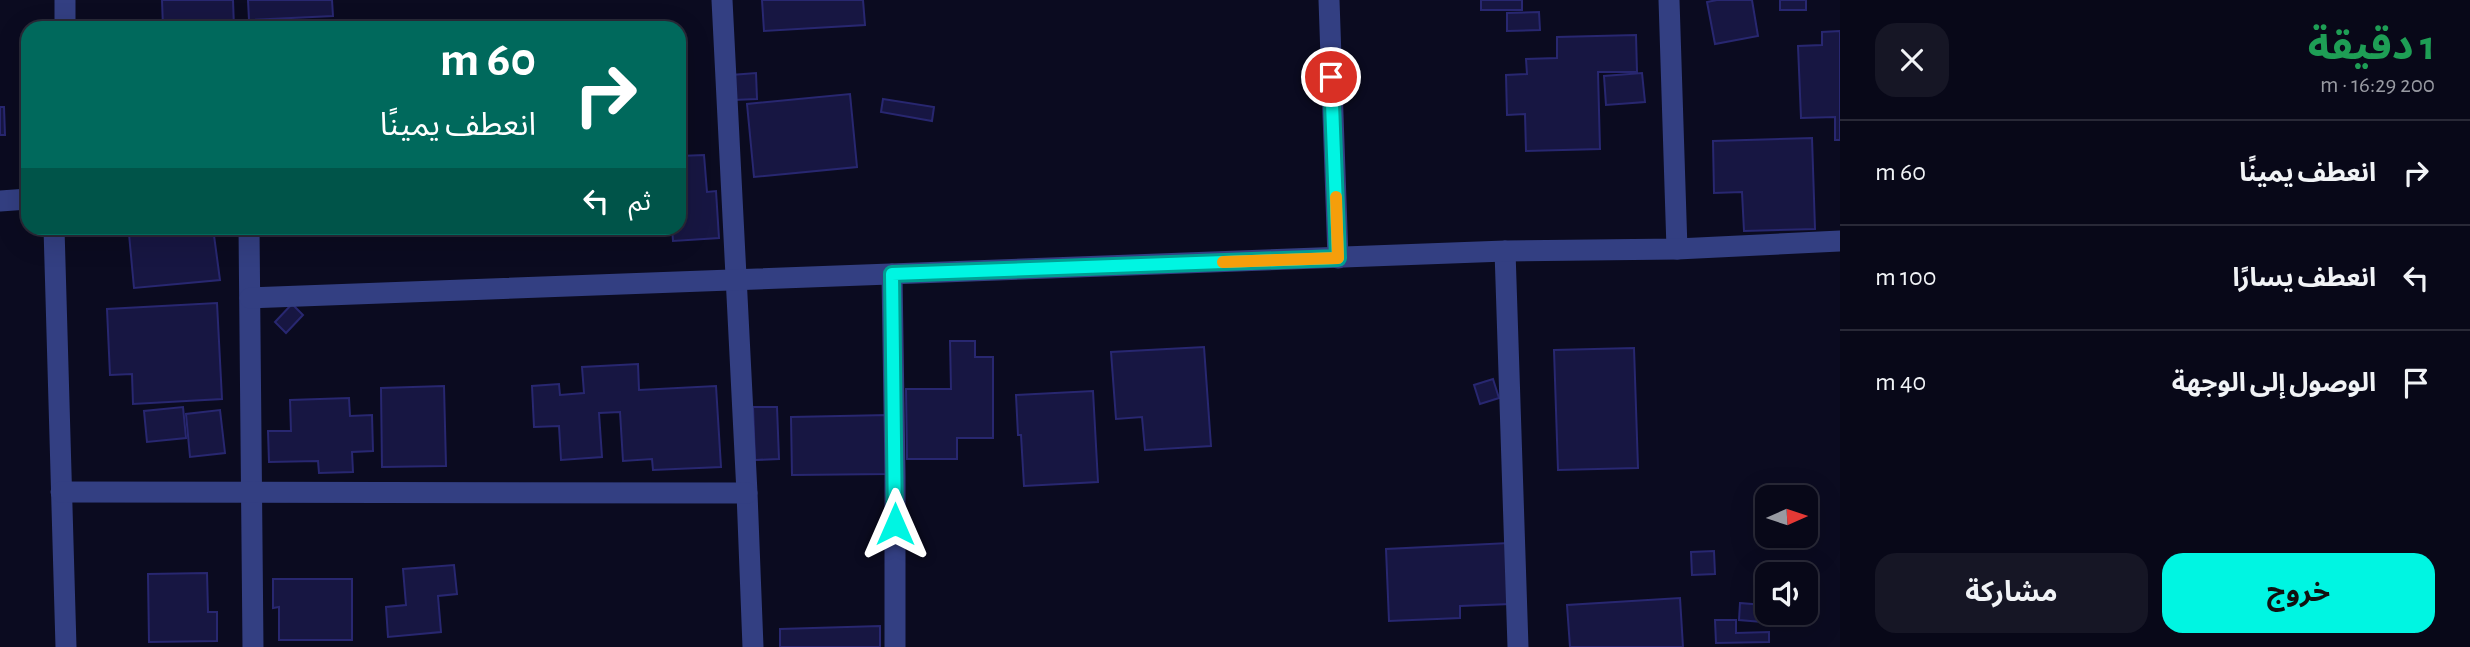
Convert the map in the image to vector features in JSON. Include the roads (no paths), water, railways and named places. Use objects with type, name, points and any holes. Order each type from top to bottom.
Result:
[{"type":"street","points":[[65,0],[65,21]]},
{"type":"street","points":[[722,0],[753,647]]},
{"type":"street","points":[[1329,0],[1338,258]]},
{"type":"street","points":[[1669,0],[1677,249]]},
{"type":"street","points":[[0,201],[21,200]]},
{"type":"street","points":[[54,235],[66,647]]},
{"type":"street","points":[[249,235],[253,647]]},
{"type":"street","points":[[250,298],[1506,251],[1677,249],[1840,241]]},
{"type":"street","points":[[1506,251],[1518,647]]},
{"type":"street","points":[[892,274],[895,647]]},
{"type":"street","points":[[61,492],[747,493]]}]
